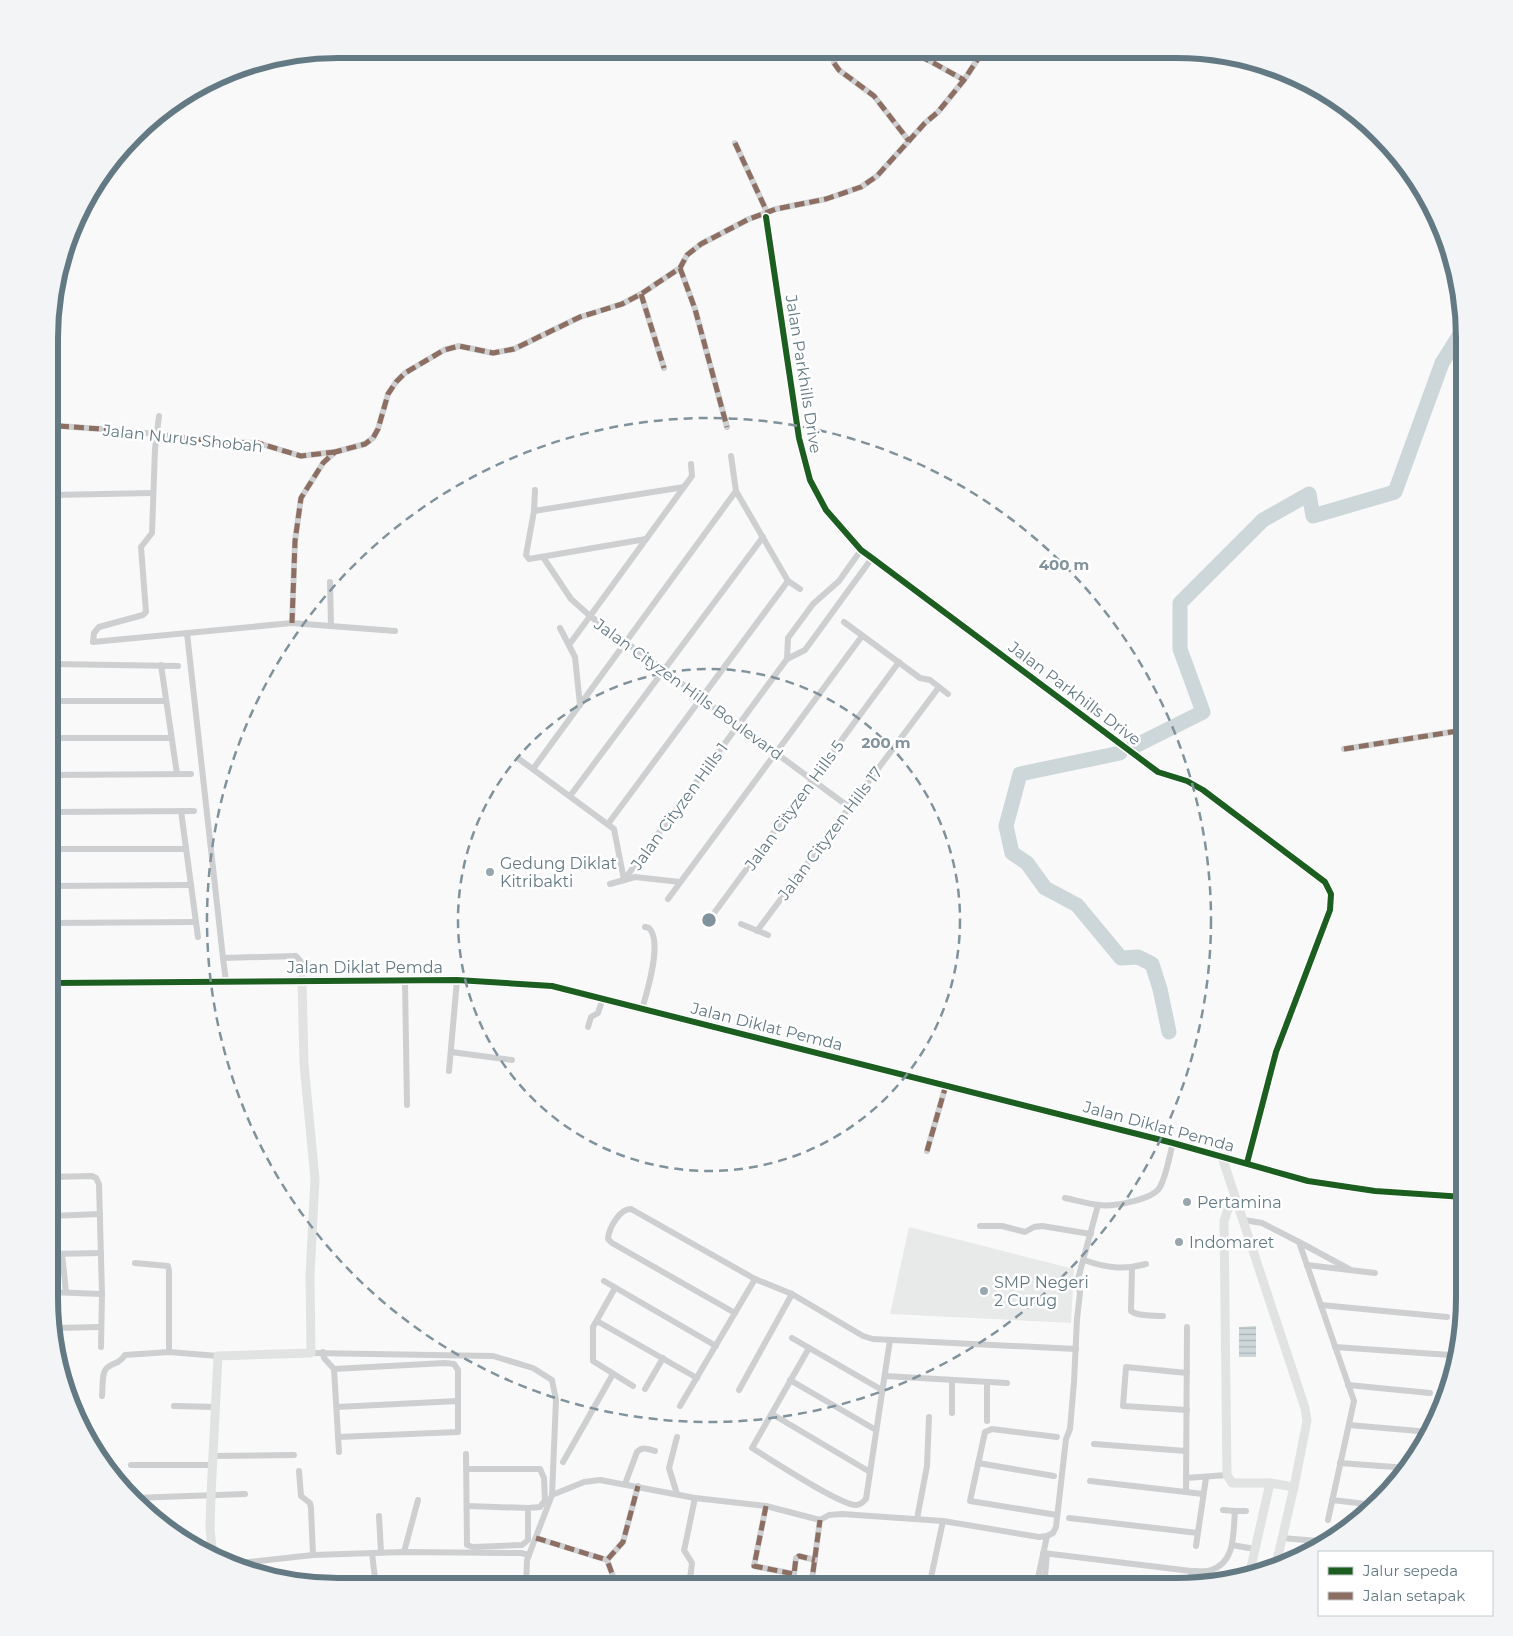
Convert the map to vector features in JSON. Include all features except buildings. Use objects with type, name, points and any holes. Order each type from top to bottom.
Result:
[{"type":"street","points":[[835,58],[834,63],[839,70],[874,96],[909,141]]},
{"type":"street","points":[[923,58],[964,80]]},
{"type":"street","name":"Jalan Nurus Shobah","points":[[59,426],[156,434],[220,442],[265,444],[301,456],[335,452],[366,444],[373,438],[378,429],[388,394],[396,382],[405,373],[444,350],[459,346],[493,353],[514,349],[580,317],[622,304],[641,294],[680,268],[687,255],[702,244],[749,219],[826,199],[861,187],[876,176],[924,123],[938,112],[964,80],[978,58]]},
{"type":"street","name":"Jalan Parkhills Drive","points":[[735,143],[766,214],[799,438],[810,480],[826,510],[861,550],[1158,772],[1187,781],[1203,790],[1325,882],[1330,894],[1330,910],[1276,1052],[1247,1164]]},
{"type":"street","points":[[680,268],[695,309],[727,427]]},
{"type":"street","points":[[641,294],[664,368]]},
{"type":"street","points":[[159,416],[156,434],[152,534],[142,547],[146,612],[143,615],[99,627],[94,633],[93,642],[292,623],[394,631]]},
{"type":"street","points":[[292,623],[295,542],[301,498],[323,463],[335,452]]},
{"type":"street","points":[[731,456],[736,491],[788,581],[800,590]]},
{"type":"street","points":[[569,645],[684,488],[692,476],[691,464]]},
{"type":"street","points":[[534,511],[684,488]]},
{"type":"street","points":[[535,490],[534,511],[526,555],[529,559],[646,540]]},
{"type":"street","points":[[533,769],[736,491]]},
{"type":"street","points":[[58,495],[153,493]]},
{"type":"street","points":[[570,796],[763,537]]},
{"type":"street","points":[[861,550],[839,581],[813,604],[788,638],[787,659],[805,650],[872,558]]},
{"type":"street","name":"Jalan Cityzen Hills Boulevard","points":[[543,557],[571,599],[590,616],[849,807]]},
{"type":"street","points":[[608,824],[788,581]]},
{"type":"street","points":[[330,582],[331,626]]},
{"type":"street","points":[[844,622],[920,678],[930,680],[948,694]]},
{"type":"street","points":[[560,628],[575,657],[580,705]]},
{"type":"street","points":[[187,633],[226,982]]},
{"type":"street","points":[[668,899],[862,636]]},
{"type":"street","name":"Jalan Cityzen Hills 1","points":[[624,880],[787,659]]},
{"type":"street","name":"Jalan Cityzen Hills 5","points":[[706,924],[899,662]]},
{"type":"street","points":[[58,664],[178,666]]},
{"type":"street","points":[[161,665],[177,774]]},
{"type":"street","name":"Jalan Cityzen Hills 17","points":[[757,931],[938,687]]},
{"type":"street","points":[[58,701],[166,701]]},
{"type":"street","points":[[1344,748],[1456,731]]},
{"type":"street","points":[[58,738],[172,738]]},
{"type":"street","points":[[519,760],[614,829],[624,880]]},
{"type":"street","points":[[58,775],[191,774]]},
{"type":"street","points":[[181,811],[198,937]]},
{"type":"street","points":[[58,812],[194,811]]},
{"type":"street","points":[[58,849],[186,849]]},
{"type":"street","points":[[610,884],[635,877],[680,882]]},
{"type":"street","points":[[58,886],[191,885]]},
{"type":"street","points":[[58,923],[196,922]]},
{"type":"street","points":[[742,924],[768,935]]},
{"type":"street","points":[[642,1009],[651,976],[654,950],[653,934],[650,928],[645,927]]},
{"type":"street","points":[[223,958],[296,956],[302,962],[304,1064],[315,1179],[310,1276],[311,1353]]},
{"type":"street","points":[[405,980],[407,1105]]},
{"type":"street","points":[[449,1071],[457,980]]},
{"type":"street","name":"Jalan Diklat Pemda","points":[[58,982],[457,980],[552,986],[1173,1143],[1308,1180],[1362,1190],[1456,1196]]},
{"type":"street","points":[[588,1027],[591,1017],[598,1013],[603,998]]},
{"type":"street","points":[[451,1052],[512,1060]]},
{"type":"street","points":[[928,1151],[946,1085]]},
{"type":"street","points":[[1065,1198],[1098,1206],[1107,1206],[1137,1200],[1152,1194],[1160,1186],[1173,1143]]},
{"type":"street","points":[[1222,1157],[1305,1408],[1307,1421],[1276,1560]]},
{"type":"street","points":[[58,1176],[96,1178],[99,1184],[102,1294],[101,1347]]},
{"type":"street","points":[[1237,1200],[1228,1209],[1224,1221],[1227,1476],[1232,1483],[1272,1483],[1292,1486]]},
{"type":"street","points":[[552,1495],[592,1480],[638,1486],[696,1498],[766,1506],[820,1520],[829,1515],[842,1514],[943,1521],[1039,1537],[1053,1533],[1058,1515],[1066,1439],[1070,1429],[1080,1293],[1078,1278],[1098,1206]]},
{"type":"street","points":[[734,1313],[612,1243],[608,1239],[609,1233],[621,1212],[631,1209],[755,1279],[792,1294],[863,1336],[873,1339],[1076,1349]]},
{"type":"street","points":[[58,1216],[100,1214]]},
{"type":"street","points":[[1244,1220],[1262,1223],[1352,1271]]},
{"type":"street","points":[[980,1226],[1002,1226],[1025,1232],[1034,1227],[1042,1226],[1091,1234]]},
{"type":"street","points":[[1299,1242],[1354,1401],[1328,1520]]},
{"type":"street","points":[[58,1254],[101,1253]]},
{"type":"street","points":[[62,1254],[66,1292]]},
{"type":"street","points":[[1084,1260],[1103,1267],[1132,1268],[1146,1264]]},
{"type":"street","points":[[135,1264],[168,1266],[170,1352]]},
{"type":"street","points":[[1307,1265],[1375,1273]]},
{"type":"street","points":[[1132,1268],[1131,1311],[1133,1313],[1163,1316]]},
{"type":"street","points":[[680,1406],[755,1279]]},
{"type":"street","points":[[604,1281],[716,1346]]},
{"type":"street","points":[[615,1288],[593,1327],[592,1361],[634,1386]]},
{"type":"street","points":[[58,1292],[102,1294]]},
{"type":"street","points":[[739,1390],[792,1294]]},
{"type":"street","points":[[1321,1305],[1447,1318]]},
{"type":"street","points":[[596,1321],[697,1378]]},
{"type":"street","points":[[1186,1492],[1187,1326]]},
{"type":"street","points":[[59,1328],[101,1327]]},
{"type":"street","points":[[792,1338],[882,1390]]},
{"type":"street","points":[[809,1348],[752,1448],[835,1497],[854,1505],[860,1504],[866,1499],[890,1340]]},
{"type":"street","points":[[1335,1347],[1450,1355]]},
{"type":"street","points":[[102,1396],[104,1371],[108,1367],[119,1363],[125,1355],[170,1352],[218,1356],[323,1352],[493,1356],[532,1368],[552,1380],[556,1400],[552,1495],[527,1560],[526,1578]]},
{"type":"street","points":[[323,1352],[324,1358],[334,1369],[339,1452]]},
{"type":"street","points":[[212,1550],[210,1529],[212,1460],[218,1356]]},
{"type":"street","points":[[645,1389],[663,1358]]},
{"type":"street","points":[[334,1369],[445,1363],[454,1364],[458,1370],[459,1431],[456,1433],[338,1437]]},
{"type":"street","points":[[1186,1410],[1123,1406],[1126,1367],[1187,1373]]},
{"type":"street","points":[[563,1462],[613,1374]]},
{"type":"street","points":[[885,1376],[1007,1383]]},
{"type":"street","points":[[790,1380],[876,1430]]},
{"type":"street","points":[[952,1380],[952,1413]]},
{"type":"street","points":[[987,1382],[987,1421]]},
{"type":"street","points":[[1348,1385],[1430,1393]]},
{"type":"street","points":[[337,1406],[458,1401]]},
{"type":"street","points":[[174,1406],[216,1407]]},
{"type":"street","points":[[772,1414],[870,1472]]},
{"type":"street","points":[[917,1519],[927,1466],[929,1416]]},
{"type":"street","points":[[1349,1425],[1422,1431]]},
{"type":"street","points":[[1057,1436],[989,1429],[985,1432],[970,1501],[1058,1515]]},
{"type":"street","points":[[677,1438],[669,1468],[677,1494]]},
{"type":"street","points":[[1094,1444],[1186,1451]]},
{"type":"street","points":[[625,1484],[637,1452],[645,1448],[655,1451]]},
{"type":"street","points":[[466,1454],[468,1546],[522,1545],[526,1543]]},
{"type":"street","points":[[131,1465],[294,1455]]},
{"type":"street","points":[[978,1463],[1054,1476]]},
{"type":"street","points":[[1340,1463],[1399,1467]]},
{"type":"street","points":[[466,1469],[540,1469],[544,1478],[546,1500],[540,1507],[528,1508],[467,1506]]},
{"type":"street","points":[[298,1471],[301,1496],[310,1503],[311,1508],[313,1555]]},
{"type":"street","points":[[1186,1478],[1227,1476]]},
{"type":"street","points":[[1196,1546],[1206,1478]]},
{"type":"street","points":[[1090,1482],[1203,1494]]},
{"type":"street","points":[[1251,1568],[1272,1483]]},
{"type":"street","points":[[607,1560],[623,1542],[638,1486]]},
{"type":"street","points":[[140,1498],[245,1494]]},
{"type":"street","points":[[690,1578],[692,1563],[684,1550],[696,1498]]},
{"type":"street","points":[[404,1552],[418,1500]]},
{"type":"street","points":[[1332,1500],[1366,1504]]},
{"type":"street","points":[[766,1506],[754,1566],[794,1574],[796,1558],[799,1556],[815,1560]]},
{"type":"street","points":[[528,1508],[528,1540],[526,1543],[530,1551]]},
{"type":"street","points":[[1223,1510],[1246,1512]]},
{"type":"street","points":[[1045,1554],[1191,1571],[1209,1571],[1220,1566],[1230,1554],[1235,1511]]},
{"type":"street","points":[[379,1516],[381,1552]]},
{"type":"street","points":[[1069,1518],[1198,1533]]},
{"type":"street","points":[[812,1578],[820,1520]]},
{"type":"street","points":[[931,1578],[943,1521]]},
{"type":"street","points":[[1045,1578],[1047,1536]]},
{"type":"street","points":[[536,1538],[607,1560]]},
{"type":"street","points":[[1282,1538],[1316,1541]]},
{"type":"street","points":[[1232,1545],[1255,1549]]},
{"type":"street","points":[[244,1563],[313,1555],[381,1552],[521,1553],[530,1551]]},
{"type":"street","points":[[372,1553],[375,1578]]},
{"type":"street","points":[[1038,1578],[1045,1554]]},
{"type":"street","points":[[607,1560],[612,1578]]},
{"type":"street","points":[[1191,1571],[1191,1578]]},
{"type":"shaded area","name":"SMP Negeri 2 Curug","points":[[909,1227],[1074,1269],[1071,1323],[890,1314]]},
{"type":"shaded area","points":[[1256,1326],[1256,1357],[1239,1357],[1239,1327]]},
{"type":"waterway","points":[[1133,747],[1203,712],[1180,649],[1180,603],[1263,520],[1309,494],[1313,516],[1395,492],[1442,363],[1456,341]]},
{"type":"waterway","points":[[1120,753],[1020,774],[1006,826],[1012,853],[1027,863],[1045,888],[1077,905],[1121,958],[1138,957],[1152,964],[1160,989],[1169,1032]]},
{"type":"marked path","points":[[835,58],[834,63],[839,70],[874,96],[909,141]]},
{"type":"marked path","points":[[923,58],[964,80]]},
{"type":"marked path","points":[[292,623],[295,541],[301,498],[323,463],[335,452],[365,444],[373,438],[378,429],[388,394],[405,373],[444,350],[459,346],[493,353],[514,349],[580,317],[622,304],[641,294],[680,268],[687,255],[701,244],[749,219],[776,209],[826,199],[861,187],[877,176],[925,123],[938,112],[964,80],[978,58]]},
{"type":"marked path","points":[[735,143],[767,212]]},
{"type":"marked path","points":[[680,268],[695,309],[727,427]]},
{"type":"marked path","points":[[641,294],[664,368]]},
{"type":"marked path","points":[[59,426],[129,431],[220,442],[258,443],[301,456],[335,452]]},
{"type":"marked path","points":[[1344,749],[1456,731]]},
{"type":"marked path","points":[[927,1151],[946,1085]]},
{"type":"marked path","points":[[612,1578],[607,1560],[623,1542],[638,1486]]},
{"type":"marked path","points":[[766,1506],[754,1566],[794,1574],[796,1558],[799,1556],[815,1560]]},
{"type":"marked path","points":[[812,1578],[820,1520]]},
{"type":"marked path","points":[[536,1538],[607,1560]]},
{"type":"cycle path","points":[[766,217],[799,438],[810,480],[826,510],[861,550],[1158,772],[1187,781],[1203,790],[1325,882],[1331,894],[1330,910],[1276,1052],[1247,1163]]},
{"type":"cycle path","points":[[58,983],[457,980],[552,986],[1173,1143],[1308,1181],[1375,1191],[1456,1196]]},
{"type":"place","name":"Gedung Diklat Kitribakti","points":[[490,872]]},
{"type":"place","name":"Pertamina","points":[[1187,1202]]},
{"type":"place","name":"Indomaret","points":[[1179,1242]]},
{"type":"place","name":"SMP Negeri 2 Curug","points":[[984,1291]]}]
